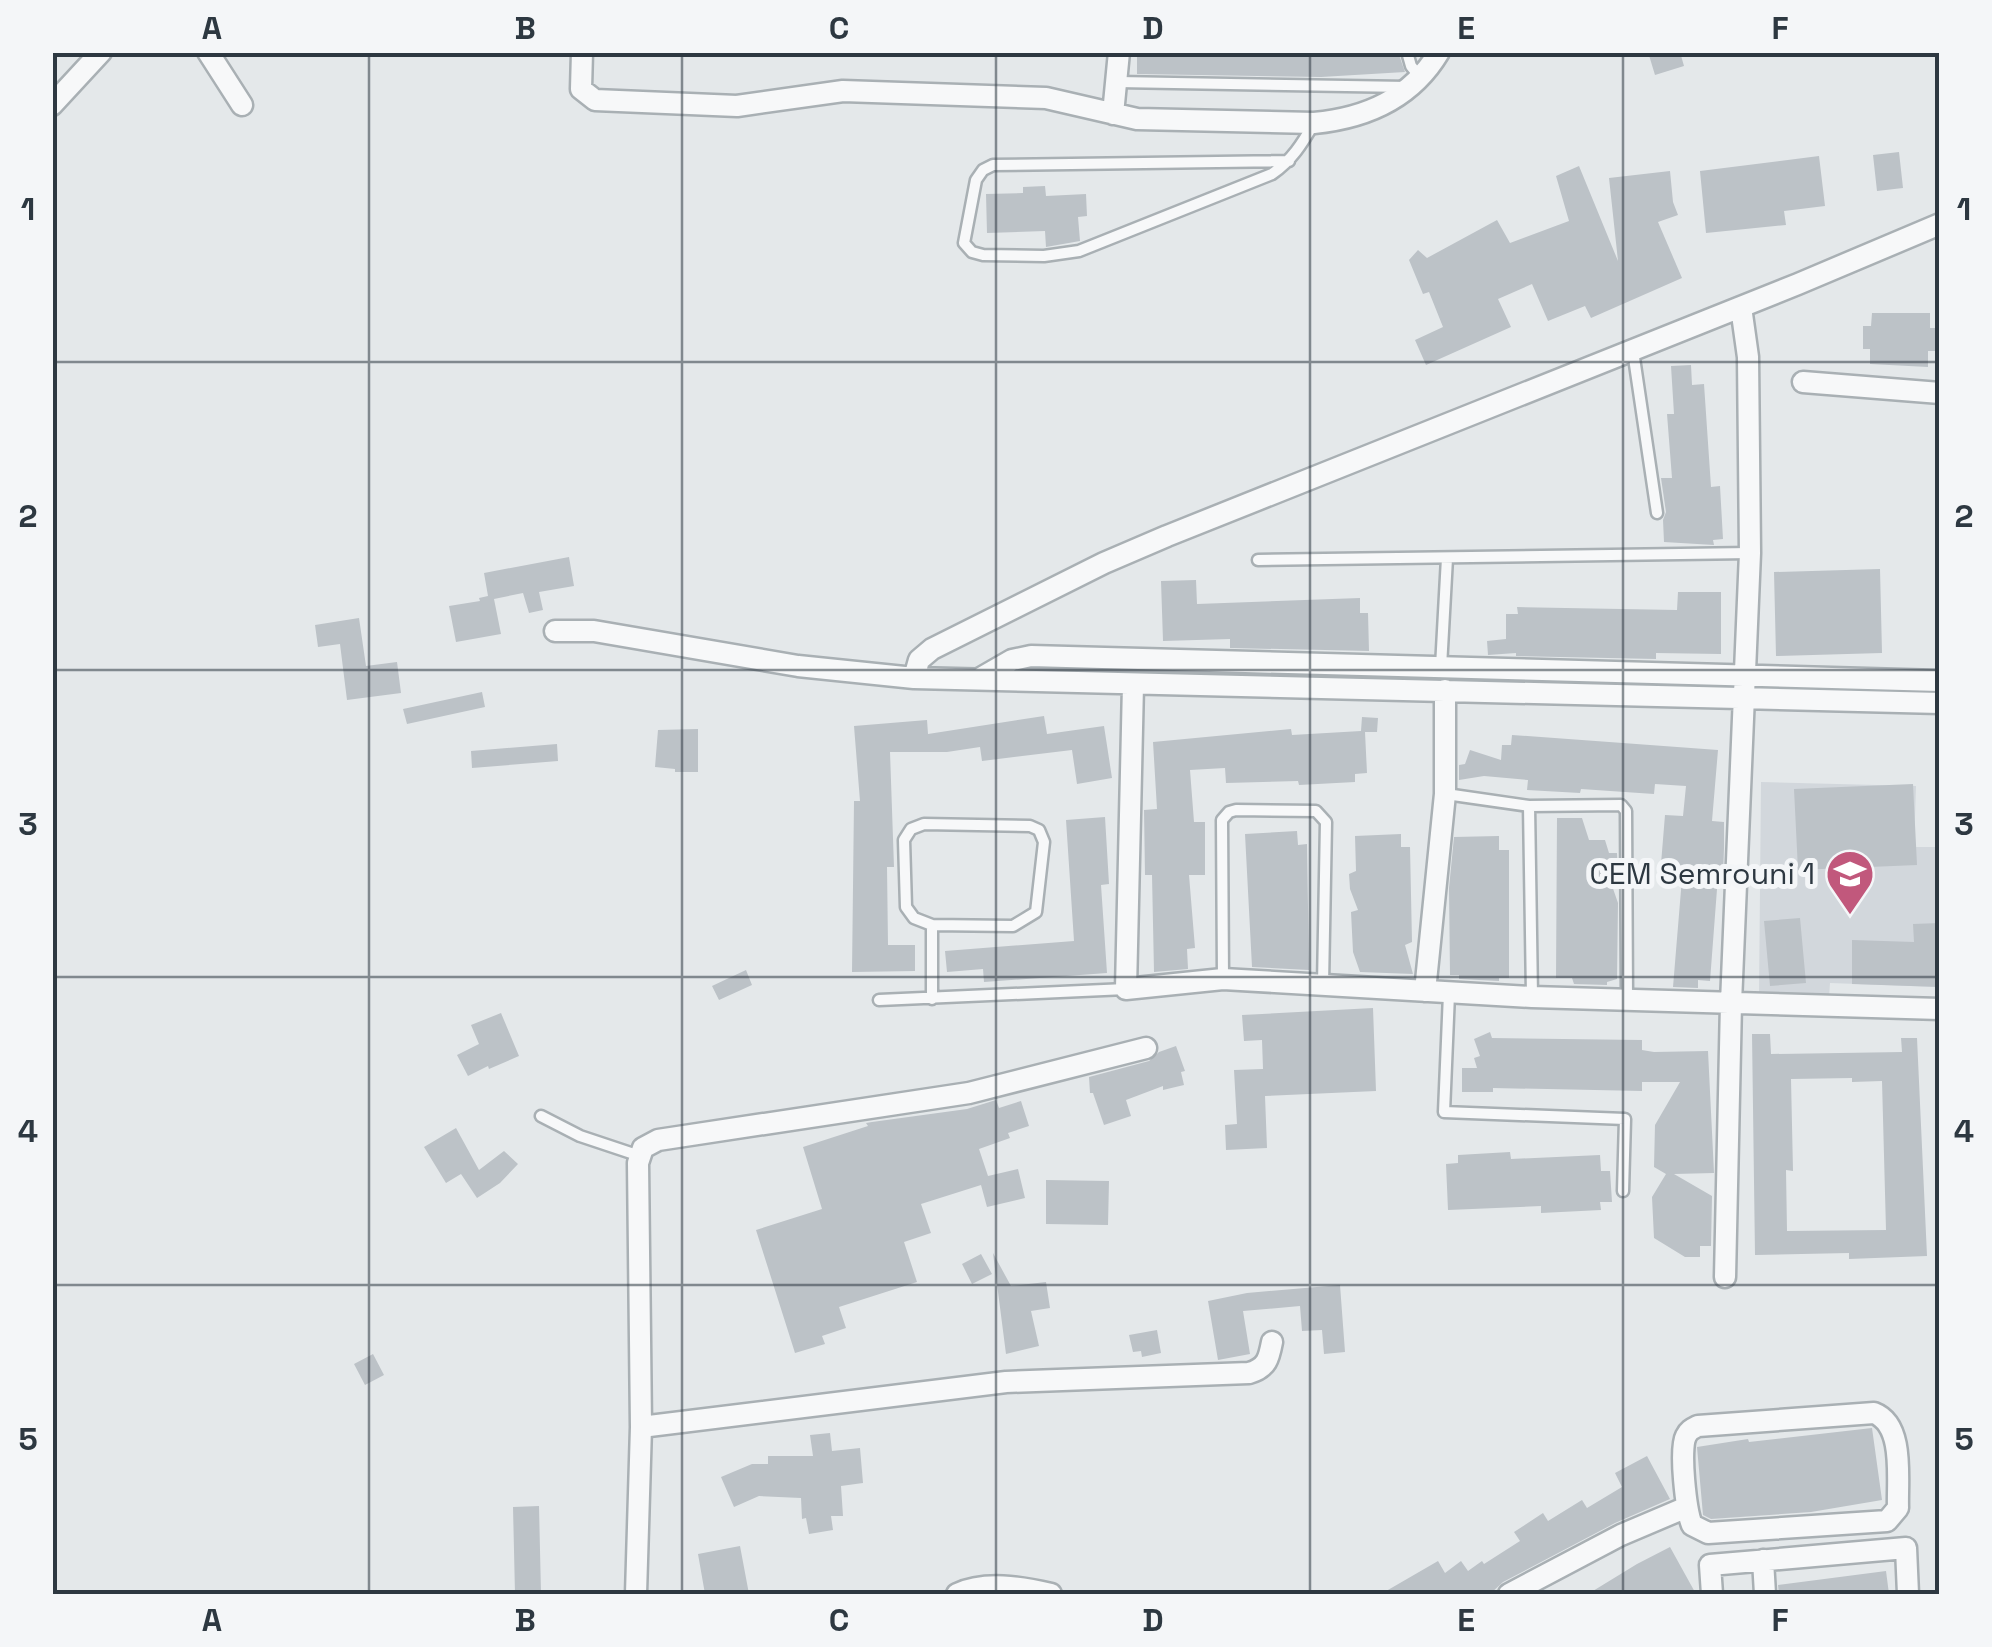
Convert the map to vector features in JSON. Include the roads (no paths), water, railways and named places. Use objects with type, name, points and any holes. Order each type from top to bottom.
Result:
[{"type":"street","points":[[52,105],[101,52]]},
{"type":"street","points":[[208,52],[242,105]]},
{"type":"street","points":[[582,52],[581,89],[595,100],[738,106],[844,91],[1046,98],[1136,119],[1314,122],[1362,115],[1379,108],[1415,82],[1439,52]]},
{"type":"street","points":[[1114,114],[1119,52]]},
{"type":"street","points":[[914,678],[919,660],[932,649],[1104,563],[1940,224]]},
{"type":"street","points":[[1726,1277],[1730,1003],[1750,553],[1748,357],[1741,306]]},
{"type":"street","points":[[1802,382],[1940,392]]},
{"type":"street","points":[[554,631],[594,630],[798,666],[914,678],[1940,703]]},
{"type":"street","points":[[977,680],[1004,664],[1031,656],[1940,681]]},
{"type":"street","points":[[1133,685],[1126,989],[1223,979],[1532,998],[1940,1009]]},
{"type":"street","points":[[1425,991],[1445,794],[1445,690]]},
{"type":"street","points":[[636,1594],[641,1428],[640,1156],[649,1143],[969,1093],[1146,1048]]},
{"type":"street","points":[[641,1428],[1006,1382],[1250,1373],[1269,1360],[1272,1342]]},
{"type":"street","points":[[1874,1413],[1882,1416],[1892,1429],[1898,1508],[1887,1521],[1708,1532],[1692,1524],[1687,1506],[1684,1442],[1698,1426],[1874,1413]]},
{"type":"street","points":[[1509,1594],[1621,1535],[1687,1506]]},
{"type":"street","points":[[1712,1594],[1710,1566],[1906,1548],[1908,1594]]},
{"type":"street","points":[[1763,1560],[1765,1594]]},
{"type":"street","points":[[956,1594],[993,1586],[1051,1594]]},
{"type":"lane","points":[[1118,82],[1415,82],[1407,52]]},
{"type":"lane","points":[[1289,161],[994,165],[982,170],[976,180],[964,244],[977,254],[1044,256],[1080,251],[1262,179],[1289,161],[1314,122]]},
{"type":"lane","points":[[1633,350],[1657,513]]},
{"type":"lane","points":[[1258,560],[1750,553]]},
{"type":"lane","points":[[1441,667],[1447,558]]},
{"type":"lane","points":[[1445,794],[1529,806],[1621,805],[1626,811],[1626,1000]]},
{"type":"lane","points":[[1529,806],[1532,998]]},
{"type":"lane","points":[[1223,979],[1222,820],[1228,812],[1236,810],[1316,811],[1326,822],[1323,984]]},
{"type":"lane","points":[[924,824],[1030,826],[1039,830],[1044,842],[1036,912],[1013,926],[932,925],[914,918],[906,907],[904,840],[911,830],[924,824]]},
{"type":"lane","points":[[932,925],[932,999]]},
{"type":"lane","points":[[879,1000],[1126,989]]},
{"type":"lane","points":[[1449,994],[1444,1112],[1625,1119],[1623,1192]]},
{"type":"lane","points":[[541,1116],[580,1136],[640,1156]]},
{"type":"place","name":"CEM Semrouni 1","points":[[1850,916]]}]
